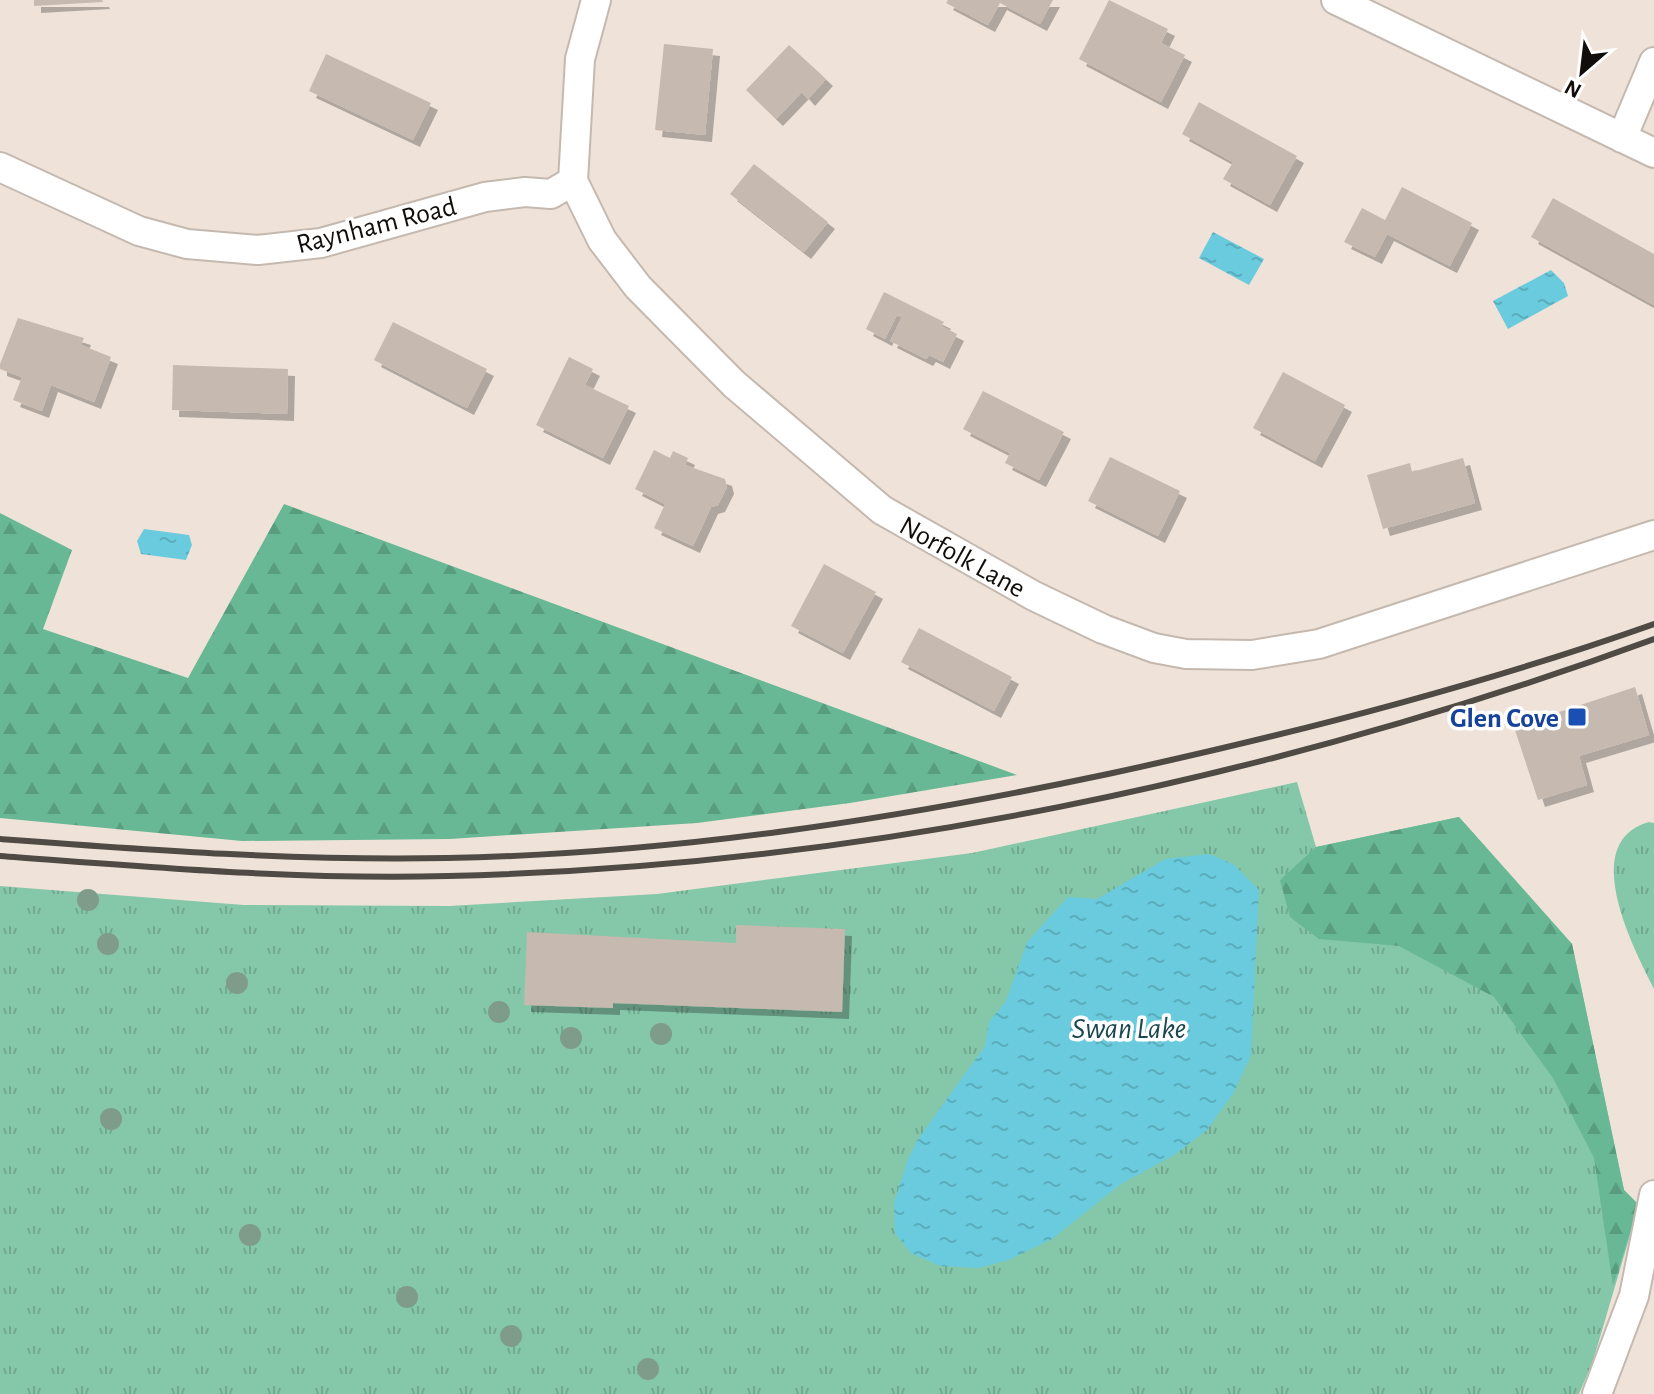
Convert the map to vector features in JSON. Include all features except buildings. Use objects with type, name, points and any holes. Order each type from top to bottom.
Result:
[{"type":"street","name":"Norfolk Lane","points":[[596,0],[580,59],[573,181],[602,240],[638,287],[734,384],[882,510],[1034,596],[1103,629],[1154,648],[1186,654],[1252,655],[1319,644],[1654,535]]},
{"type":"street","points":[[1336,0],[1654,153]]},
{"type":"street","points":[[1622,138],[1654,62]]},
{"type":"street","name":"Raynham Road","points":[[0,167],[139,231],[187,244],[258,250],[321,243],[485,197],[525,192],[551,194],[573,181]]},
{"type":"street","points":[[1597,1394],[1644,1294],[1654,1195]]},
{"type":"green space","points":[[284,504],[1017,775],[850,803],[697,823],[450,839],[242,841],[0,818],[0,513],[72,550],[43,629],[188,678]]},
{"type":"green space","points":[[1297,782],[1316,847],[1459,817],[1572,944],[1624,1190],[1639,1205],[1593,1361],[1579,1394],[0,1394],[0,886],[244,905],[449,906],[657,894],[972,853]]},
{"type":"green space","points":[[1459,817],[1572,944],[1624,1190],[1639,1205],[1613,1286],[1594,1158],[1553,1078],[1494,997],[1399,946],[1319,939],[1290,917],[1280,880],[1316,847]]},
{"type":"green space","points":[[1649,822],[1654,823],[1654,989],[1624,923],[1614,873],[1617,851],[1628,833]]},
{"type":"water","points":[[1213,232],[1264,259],[1249,285],[1199,258]]},
{"type":"water","points":[[1551,270],[1564,283],[1568,296],[1508,329],[1493,301]]},
{"type":"water","points":[[144,529],[189,535],[192,545],[186,560],[141,554],[137,541]]},
{"type":"water","name":"Swan Lake","points":[[1209,854],[1233,864],[1259,890],[1251,1055],[1234,1092],[1207,1130],[1174,1155],[1121,1184],[1052,1239],[1009,1260],[978,1268],[940,1266],[911,1253],[895,1233],[894,1203],[908,1159],[918,1139],[985,1046],[989,1022],[1006,1001],[1027,942],[1068,897],[1097,899],[1165,859]]},
{"type":"railway","points":[[0,839],[279,856],[447,858],[614,850],[780,832],[1026,791],[1246,743],[1452,689],[1654,624]]},
{"type":"railway","points":[[0,856],[224,872],[392,877],[601,869],[755,855],[908,834],[1061,807],[1212,773],[1362,734],[1509,689],[1654,639]]},
{"type":"place","name":"Glen Cove","points":[[1577,717]]}]
